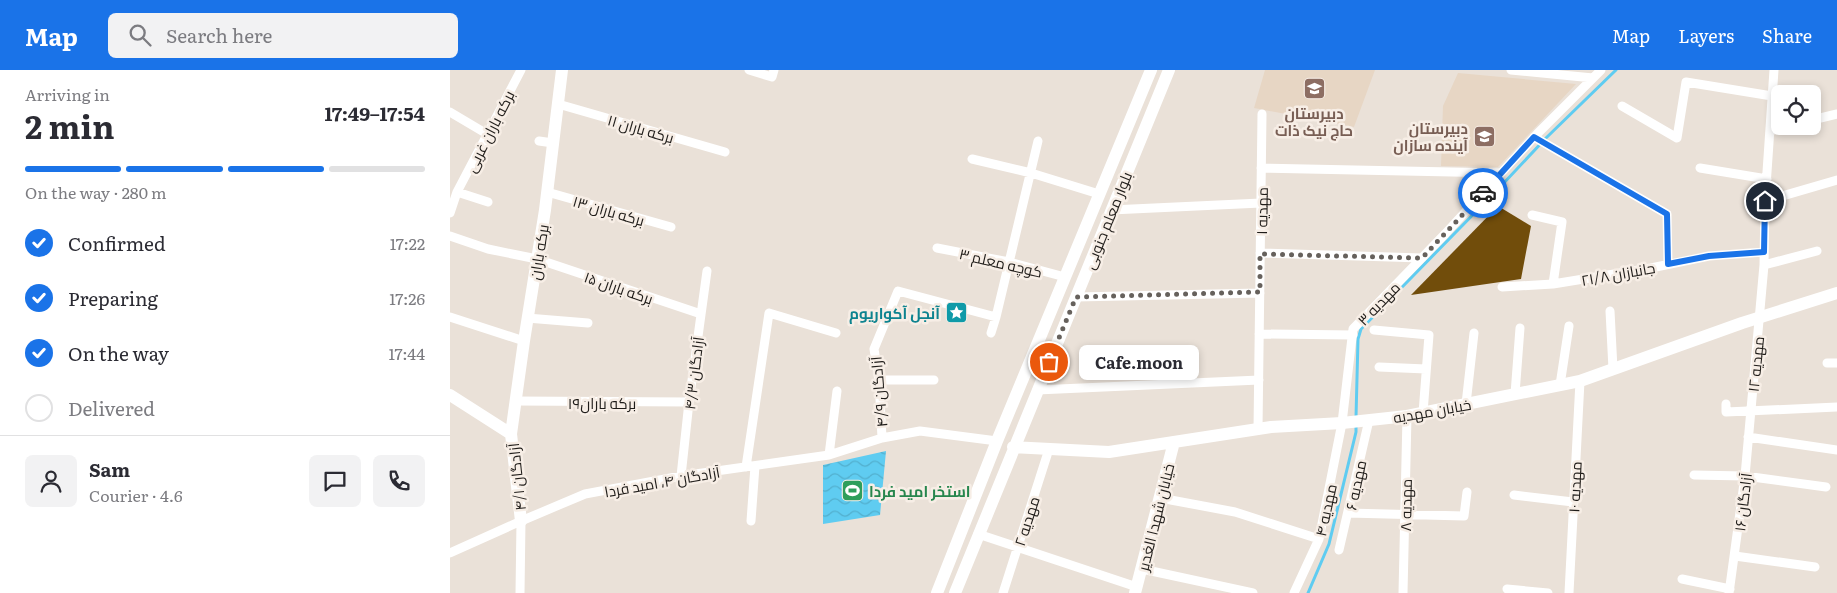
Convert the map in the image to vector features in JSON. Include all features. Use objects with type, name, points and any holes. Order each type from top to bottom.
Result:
[{"type":"street","name":"برکه باران غربی","points":[[450,213],[458,192],[521,70]]},
{"type":"street","name":"برکه باران","points":[[511,434],[547,192],[562,70]]},
{"type":"street","points":[[749,70],[772,77],[774,70]]},
{"type":"street","name":"بلوار معلم جنوبی","points":[[937,593],[997,441],[1151,70]]},
{"type":"street","name":"بلوار معلم جنوبی","points":[[955,593],[1169,70]]},
{"type":"street","points":[[1510,70],[1593,78]]},
{"type":"street","name":"مهدیه ۳","points":[[1342,423],[1353,329],[1422,258],[1534,137],[1601,70]]},
{"type":"street","name":"مهدیه ۱۲","points":[[1773,85],[1774,70]]},
{"type":"street","points":[[1622,106],[1677,138],[1686,82],[1771,96]]},
{"type":"street","name":"برکه باران ۱۱","points":[[558,104],[725,152]]},
{"type":"street","points":[[450,112],[487,134]]},
{"type":"street","name":"مهدیه ۱","points":[[1258,429],[1262,114]]},
{"type":"street","name":"مهدیه ۱۲","points":[[1750,411],[1764,265],[1765,201],[1771,114]]},
{"type":"street","points":[[1821,118],[1837,114]]},
{"type":"street","points":[[1534,137],[1667,214],[1668,264]]},
{"type":"street","points":[[538,141],[553,143]]},
{"type":"street","points":[[991,333],[1038,141]]},
{"type":"street","points":[[972,159],[1031,173],[1099,194]]},
{"type":"street","points":[[1261,168],[1501,173]]},
{"type":"street","points":[[1700,168],[1767,179]]},
{"type":"street","points":[[1765,201],[1837,180]]},
{"type":"street","points":[[458,192],[488,202]]},
{"type":"street","name":"برکه باران ۱۳","points":[[547,192],[671,228]]},
{"type":"street","points":[[1111,210],[1261,203]]},
{"type":"street","points":[[1532,215],[1562,222],[1553,284]]},
{"type":"street","name":"برکه باران ۱۵","points":[[450,236],[488,249],[537,259],[701,314]]},
{"type":"street","name":"کوچه معلم ۳","points":[[937,248],[1009,262],[1065,277]]},
{"type":"street","points":[[1764,265],[1817,251]]},
{"type":"street","name":"جانبازان ۲۱/۸","points":[[1502,287],[1553,284],[1709,256],[1764,252]]},
{"type":"street","points":[[1260,254],[1422,258]]},
{"type":"street","name":"آزادگان ۴/۳","points":[[681,476],[688,402],[707,271]]},
{"type":"street","name":"آزادگان ۴/۹","points":[[882,438],[879,380],[874,349],[898,291],[996,317]]},
{"type":"street","points":[[1076,297],[1260,292]]},
{"type":"street","name":"خیابان مهدیه","points":[[1014,447],[1109,452],[1258,429],[1407,416],[1580,381],[1759,317],[1837,293]]},
{"type":"street","points":[[1610,311],[1613,369]]},
{"type":"street","points":[[751,521],[750,466],[769,313],[836,333]]},
{"type":"street","points":[[450,317],[524,341]]},
{"type":"street","points":[[528,318],[588,324]]},
{"type":"street","points":[[1560,385],[1569,326]]},
{"type":"street","points":[[1515,394],[1520,328]]},
{"type":"street","points":[[1374,330],[1429,335],[1423,413]]},
{"type":"street","points":[[1466,404],[1474,333]]},
{"type":"street","points":[[1259,334],[1352,335]]},
{"type":"street","points":[[1379,367],[1426,369]]},
{"type":"street","points":[[879,380],[934,380]]},
{"type":"street","points":[[1037,390],[1259,380]]},
{"type":"street","name":"مهدیه ۱۰","points":[[1569,593],[1580,381]]},
{"type":"street","points":[[829,455],[837,391]]},
{"type":"street","points":[[450,394],[511,434]]},
{"type":"street","name":"برکه باران۱۹","points":[[515,401],[688,402]]},
{"type":"street","points":[[1726,404],[1726,412],[1837,407]]},
{"type":"street","name":"آزادگان ۱۶","points":[[1730,591],[1745,476],[1750,411]]},
{"type":"street","name":"مهدیه ۸","points":[[1404,593],[1407,416]]},
{"type":"street","name":"مهدیه ۶","points":[[1340,550],[1369,420]]},
{"type":"street","name":"مهدیه ۴","points":[[1294,593],[1319,540],[1342,423]]},
{"type":"street","name":"آزادگان ۴، امید فردا","points":[[450,553],[585,494],[681,476],[829,455],[882,438],[920,431],[997,441]]},
{"type":"street","name":"آزادگان ۴/۱","points":[[511,434],[520,521]]},
{"type":"street","points":[[1748,437],[1837,450]]},
{"type":"street","name":"خیابان شهدا الغدیر","points":[[1136,590],[1174,442]]},
{"type":"street","name":"مهدیه ۲","points":[[1003,593],[1049,449]]},
{"type":"street","points":[[1694,475],[1745,476],[1826,487]]},
{"type":"street","points":[[1348,513],[1464,516],[1467,492]]},
{"type":"street","points":[[1514,495],[1573,502]]},
{"type":"street","points":[[1160,498],[1235,512],[1319,540]]},
{"type":"street","points":[[520,521],[520,593]]},
{"type":"street","points":[[978,534],[1136,590]]},
{"type":"street","points":[[1735,556],[1815,567]]},
{"type":"street","points":[[949,563],[965,568]]},
{"type":"street","points":[[1142,568],[1253,593]]},
{"type":"street","points":[[1682,579],[1730,591]]},
{"type":"street","points":[[1507,589],[1548,593]]},
{"type":"shaded area","name":"دبیرستان حاج نیک ذات","points":[[1265,70],[1375,70],[1354,127],[1254,108]]},
{"type":"shaded area","name":"دبیرستان آینده سازان","points":[[1458,73],[1576,84],[1498,167],[1441,166],[1443,106]]},
{"type":"water","name":"استخر امید فردا","points":[[886,451],[880,515],[823,524],[823,465]]},
{"type":"building","points":[[1498,206],[1531,226],[1521,279],[1411,295]]},
{"type":"waterway","points":[[1356,417],[1358,339],[1361,329],[1546,138],[1616,70]]},
{"type":"waterway","points":[[1308,593],[1329,544],[1356,432],[1356,424]]},
{"type":"way so far","points":[[1049,362],[1076,297],[1260,292],[1260,254],[1422,258],[1483,193]]},
{"type":"place","name":"دبیرستان حاج نیک ذات","points":[[1314,89]]},
{"type":"place","name":"دبیرستان آینده سازان","points":[[1484,136]]},
{"type":"place","name":"آنجل آکواریوم","points":[[956,312]]},
{"type":"place","name":"Cafe.moon","points":[[1049,362]]},
{"type":"place","name":"استخر امید فردا","points":[[853,490]]},
{"type":"route","points":[[1483,193],[1534,137],[1667,214],[1668,264],[1709,256],[1764,252],[1765,201]]}]
